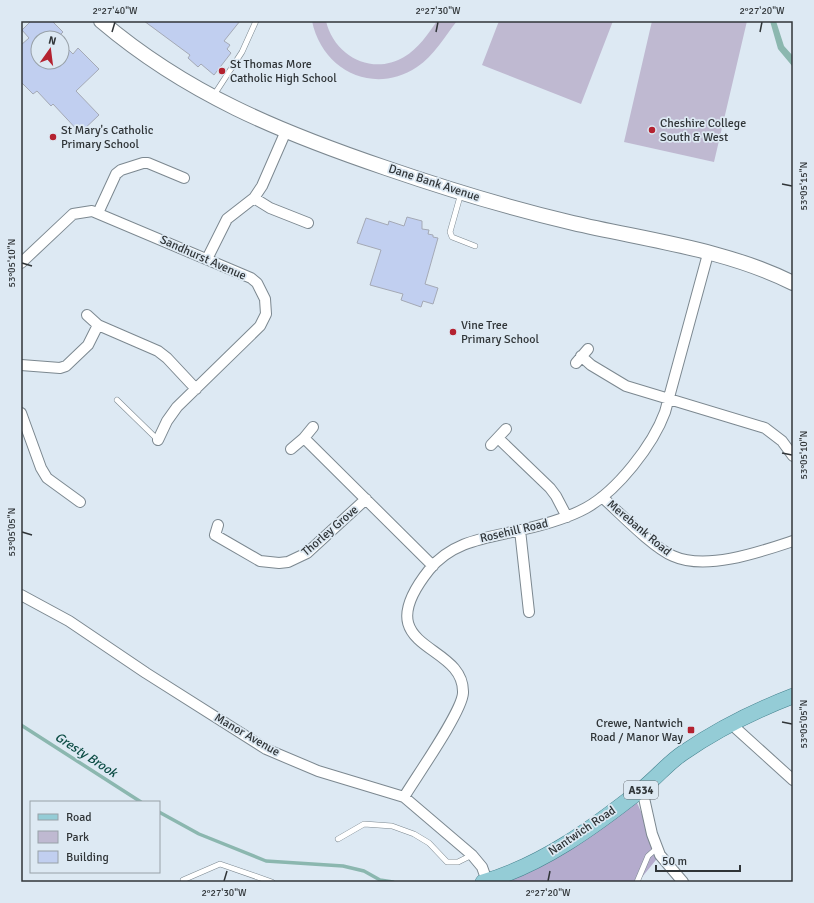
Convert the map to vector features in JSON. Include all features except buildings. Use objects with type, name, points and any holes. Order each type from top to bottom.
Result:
[{"type":"main road","name":"Nantwich Road","points":[[485,882],[525,866],[563,846],[642,789],[682,754],[730,724],[793,696]]},
{"type":"street","name":"Dane Bank Avenue","points":[[101,21],[154,62],[212,97],[286,131],[358,158],[461,192],[552,218],[708,254],[756,267],[793,282]]},
{"type":"street","points":[[207,259],[226,218],[254,198],[262,186],[286,131]]},
{"type":"street","points":[[98,213],[112,182],[121,170],[148,163],[184,178]]},
{"type":"street","points":[[254,198],[270,208],[308,224]]},
{"type":"street","name":"Sandhurst Avenue","points":[[21,263],[73,214],[85,211],[98,213],[207,259],[250,278],[257,283],[265,299],[266,314],[260,326],[172,413],[158,440]]},
{"type":"street","name":"Rosehill Road","points":[[404,797],[458,710],[462,699],[463,686],[455,670],[416,638],[409,627],[408,609],[412,596],[441,557],[468,542],[567,517],[587,508],[602,497],[641,457],[661,422],[669,399],[708,254]]},
{"type":"street","points":[[87,315],[98,325],[158,351],[167,358],[196,389]]},
{"type":"street","points":[[21,365],[60,368],[66,366],[88,345],[98,325]]},
{"type":"street","points":[[582,356],[591,365],[618,382],[636,390],[765,428],[782,441],[793,456]]},
{"type":"street","points":[[21,413],[25,438],[47,478],[80,502]]},
{"type":"street","points":[[291,449],[304,438],[313,427]]},
{"type":"street","points":[[506,429],[495,441],[550,488],[567,517]]},
{"type":"street","points":[[304,438],[433,566]]},
{"type":"street","name":"Merebank Road","points":[[602,497],[661,549],[680,559],[702,562],[717,561],[772,548],[793,541]]},
{"type":"street","name":"Thorley Grove","points":[[214,534],[260,561],[279,563],[288,562],[308,553],[366,499]]},
{"type":"street","points":[[520,530],[533,600],[529,612]]},
{"type":"street","name":"Manor Avenue","points":[[21,595],[69,621],[146,673],[266,749],[318,771],[404,797],[472,855],[482,867],[485,882]]},
{"type":"street","points":[[730,724],[793,780]]},
{"type":"street","points":[[642,789],[660,855],[683,882]]},
{"type":"lane","points":[[212,97],[242,52],[256,21]]},
{"type":"lane","points":[[461,192],[450,232],[452,238],[475,246]]},
{"type":"lane","points":[[117,400],[158,440]]},
{"type":"lane","points":[[338,839],[364,824],[392,826],[414,834],[429,843],[447,862],[458,862],[472,855]]},
{"type":"lane","points":[[637,882],[648,856],[658,848]]},
{"type":"lane","points":[[183,880],[220,864],[272,882]]},
{"type":"green space","points":[[312,21],[326,21],[330,33],[337,44],[346,53],[367,63],[379,64],[392,62],[409,54],[422,41],[437,21],[457,21],[434,52],[417,67],[400,75],[383,79],[367,78],[352,73],[338,65],[326,53],[318,38]]},
{"type":"green space","points":[[499,21],[613,21],[581,104],[482,65]]},
{"type":"green space","points":[[652,21],[747,21],[714,162],[624,142]]},
{"type":"shaded area","points":[[770,21],[776,21],[784,46],[793,56],[793,67],[778,49]]},
{"type":"shaded area","points":[[634,796],[660,855],[638,882],[485,882]]},
{"type":"waterway","name":"Gresty Brook","points":[[21,725],[139,801]]},
{"type":"waterway","name":"Gresty Brook","points":[[160,813],[199,834],[266,861],[343,866],[364,871],[380,880],[393,882]]},
{"type":"place","name":"St Thomas More Catholic High School","points":[[222,71]]},
{"type":"place","name":"Cheshire College South & West","points":[[652,130]]},
{"type":"place","name":"St Mary's Catholic Primary School","points":[[53,137]]},
{"type":"place","name":"Vine Tree Primary School","points":[[453,332]]},
{"type":"place","name":"Crewe, Nantwich Road / Manor Way","points":[[691,730]]}]
